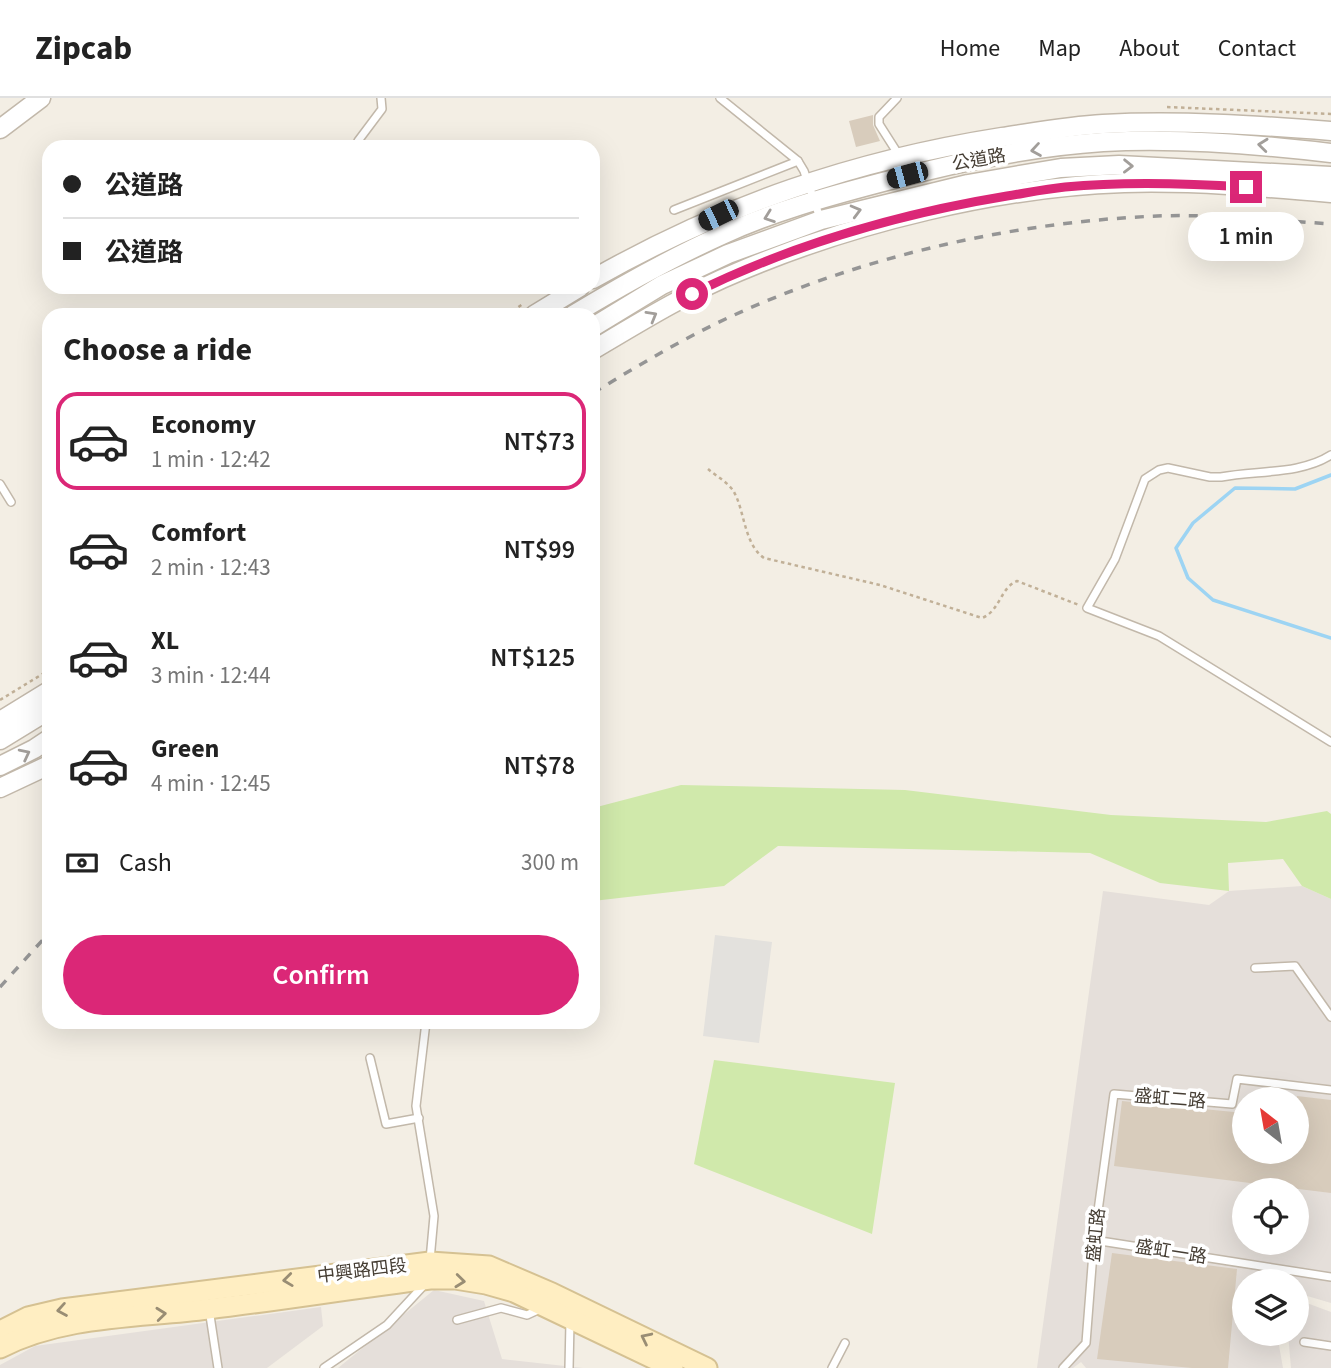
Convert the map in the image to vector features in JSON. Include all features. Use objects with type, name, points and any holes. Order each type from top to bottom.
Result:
[{"type":"main road","name":"中興路四段","points":[[0,1348],[30,1334],[63,1325],[208,1300],[430,1271],[489,1266],[673,1368]]},
{"type":"main road","name":"中興路四段","points":[[0,1331],[28,1317],[62,1309],[208,1300]]},
{"type":"main road","name":"中興路四段","points":[[559,1305],[707,1368]]},
{"type":"street","points":[[0,129],[41,98]]},
{"type":"street","name":"公道路","points":[[600,275],[718,215],[809,182],[952,145],[1102,124],[1187,122],[1331,131]]},
{"type":"street","name":"公道路","points":[[585,308],[653,268],[724,234],[813,201],[953,163],[1103,142],[1252,143],[1331,153]]},
{"type":"street","name":"公道路","points":[[600,323],[662,285],[728,254],[821,220],[968,184],[1061,168],[1119,165],[1331,176]]},
{"type":"street","points":[[600,346],[670,305],[737,272],[831,245],[909,215],[1063,187],[1124,183],[1178,183],[1331,193]]},
{"type":"street","points":[[546,308],[568,294]]},
{"type":"street","points":[[0,738],[5,723],[40,709]]},
{"type":"street","points":[[0,738],[40,709]]},
{"type":"street","points":[[0,766],[42,744]]},
{"type":"street","points":[[0,788],[42,768]]},
{"type":"lane","points":[[359,140],[382,109],[381,98]]},
{"type":"lane","points":[[720,98],[798,161],[809,182],[813,201],[831,245]]},
{"type":"lane","points":[[897,98],[879,117],[879,124],[901,158]]},
{"type":"lane","points":[[674,210],[798,161]]},
{"type":"lane","points":[[1331,455],[1319,463],[1221,477],[1168,468],[1159,470],[1145,479],[1115,559],[1087,608],[1159,636],[1331,742]]},
{"type":"lane","points":[[0,484],[11,502]]},
{"type":"lane","points":[[1255,968],[1295,966],[1331,1017]]},
{"type":"lane","points":[[324,1368],[387,1325],[430,1271],[434,1216],[416,1106],[425,1029]]},
{"type":"lane","points":[[370,1058],[386,1124],[419,1118]]},
{"type":"lane","name":"盛虹二路","points":[[1114,1094],[1232,1104],[1237,1079],[1331,1090]]},
{"type":"lane","name":"盛虹路","points":[[1063,1368],[1086,1343],[1094,1240],[1114,1094]]},
{"type":"lane","name":"盛虹一路","points":[[1094,1240],[1331,1277]]},
{"type":"lane","points":[[208,1300],[218,1368]]},
{"type":"lane","points":[[457,1320],[501,1308],[527,1315],[559,1305],[569,1368]]},
{"type":"lane","points":[[832,1368],[845,1343]]},
{"type":"lane","points":[[1309,1343],[1331,1346]]},
{"type":"path","points":[[708,469],[733,489],[757,554],[764,558],[880,585],[982,618],[995,610],[1009,585],[1017,581],[1087,608]]},
{"type":"path","points":[[0,700],[42,674]]},
{"type":"shaded area","points":[[1302,886],[1331,899],[1331,1303],[1309,1297],[1309,1269],[1232,1269],[1232,1346],[1279,1346],[1283,1368],[1086,1368],[1081,1362],[1073,1368],[1037,1368],[1103,891],[1209,905],[1229,891]]},
{"type":"shaded area","points":[[715,935],[772,942],[759,1043],[703,1036]]},
{"type":"shaded area","points":[[434,1290],[484,1301],[502,1359],[583,1368],[338,1368]]},
{"type":"shaded area","points":[[1309,1304],[1331,1312],[1331,1368],[1291,1368],[1289,1346],[1309,1346]]},
{"type":"shaded area","points":[[321,1307],[323,1326],[267,1368],[0,1368],[0,1365],[35,1346]]},
{"type":"green space","points":[[681,785],[905,790],[1111,815],[1266,822],[1327,811],[1331,814],[1331,899],[1302,886],[1283,859],[1228,863],[1229,891],[1160,883],[1090,853],[778,846],[724,886],[600,900],[600,806]]},
{"type":"green space","points":[[714,1060],[895,1083],[872,1234],[694,1164]]},
{"type":"building","points":[[873,115],[873,125],[880,141],[856,147],[849,121]]},
{"type":"building","points":[[1309,1097],[1331,1100],[1331,1193],[1309,1190],[1309,1178],[1232,1178],[1232,1181],[1114,1166],[1122,1101],[1232,1112],[1232,1164],[1309,1164]]},
{"type":"building","points":[[1112,1253],[1237,1269],[1232,1269],[1232,1324],[1228,1368],[1192,1368],[1097,1359]]},
{"type":"waterway","points":[[1331,475],[1295,489],[1235,488],[1193,523],[1176,548],[1188,578],[1213,600],[1331,638]]},
{"type":"railway","points":[[600,389],[696,333],[732,316],[833,276],[940,246],[1048,226],[1157,216],[1331,224]]},
{"type":"railway","points":[[0,987],[42,941]]},
{"type":"route","points":[[692,294],[737,272],[801,247],[909,215],[968,202],[1063,187],[1124,183],[1246,187]]}]
